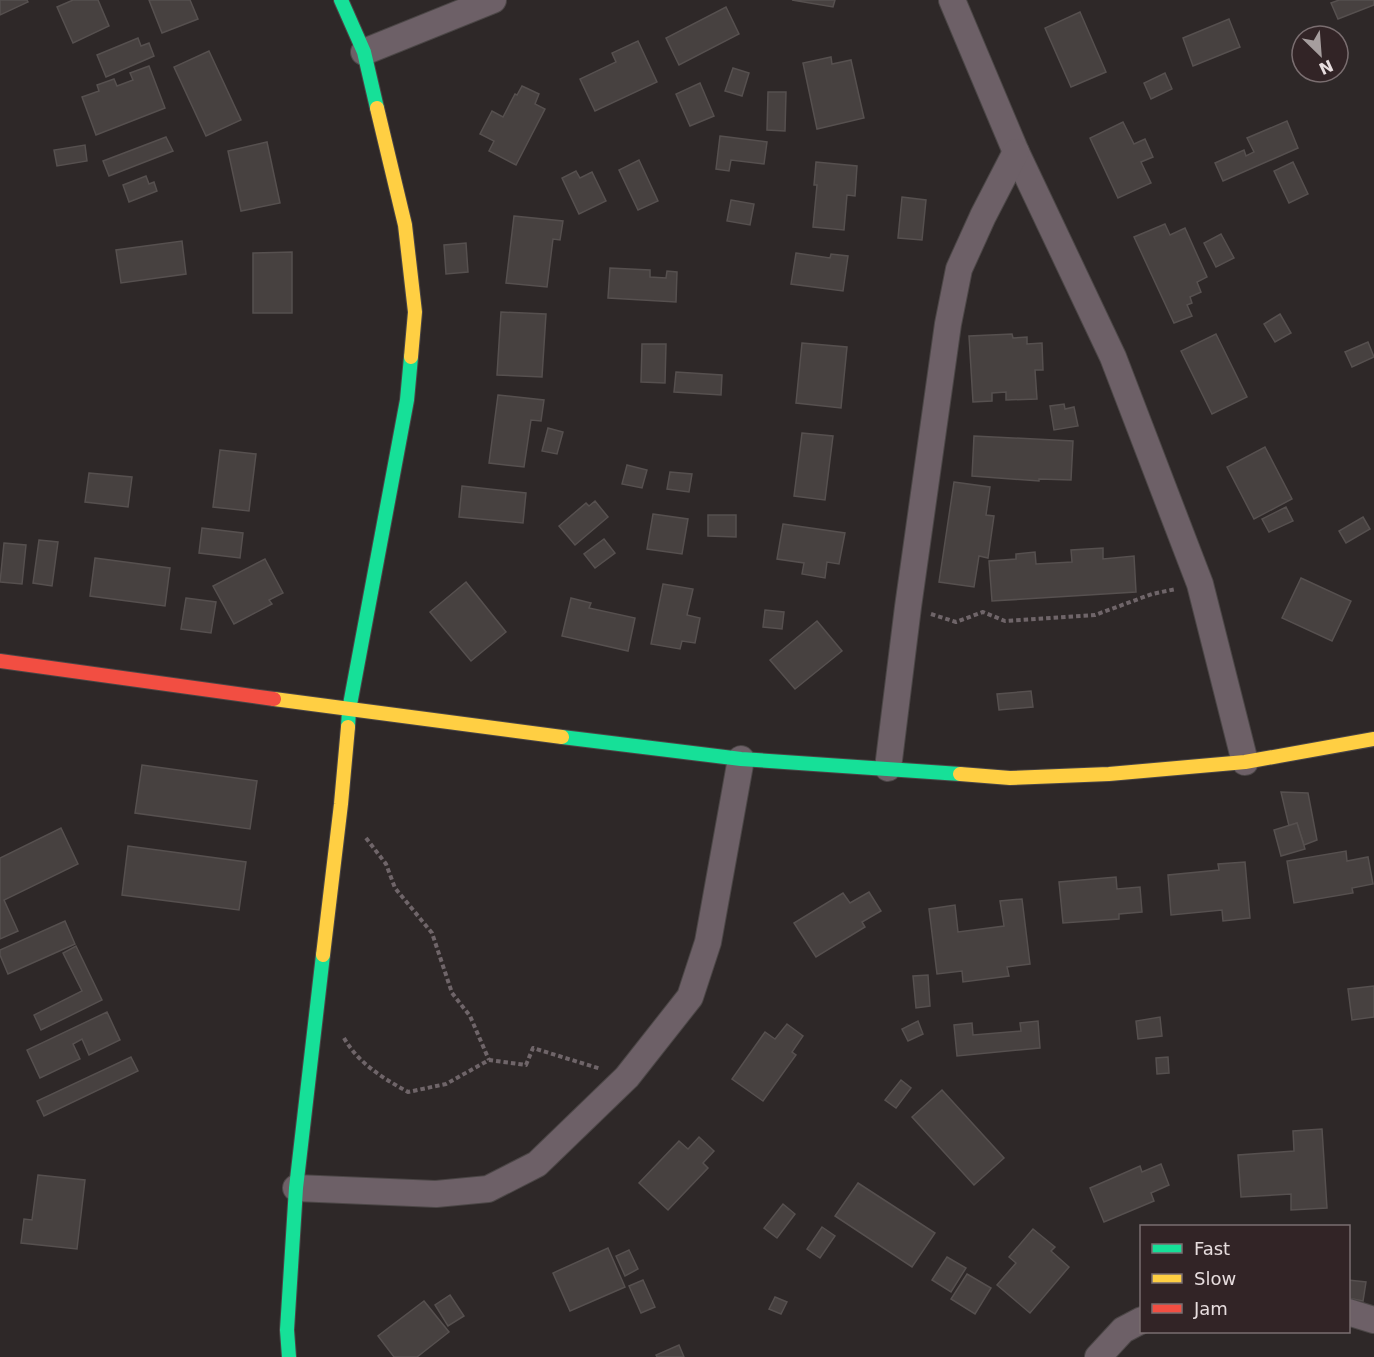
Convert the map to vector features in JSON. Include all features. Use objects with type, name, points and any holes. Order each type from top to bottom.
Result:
[{"type":"street","points":[[289,1357],[287,1330],[296,1188],[350,710],[407,400],[416,312],[405,225],[363,52],[342,0]]},
{"type":"street","points":[[363,52],[493,0]]},
{"type":"street","points":[[952,0],[1016,152],[1113,357],[1200,584],[1245,762]]},
{"type":"street","points":[[888,768],[948,324],[959,269],[1016,152]]},
{"type":"street","points":[[0,661],[350,710],[741,759],[1010,778],[1109,774],[1245,762],[1374,739]]},
{"type":"street","points":[[296,1188],[436,1194],[488,1189],[537,1164],[627,1077],[690,997],[708,942],[741,759]]},
{"type":"street","points":[[1350,1313],[1374,1320]]},
{"type":"street","points":[[1098,1357],[1123,1330],[1140,1321]]},
{"type":"path","points":[[908,607],[956,621],[983,612],[1005,621],[1095,615],[1152,594],[1200,584]]},
{"type":"path","points":[[341,804],[386,864],[395,888],[432,933],[452,993],[471,1016],[489,1060]]},
{"type":"path","points":[[314,1023],[338,1027],[351,1049],[377,1075],[408,1092],[446,1084],[489,1060],[526,1065],[533,1048],[627,1077]]},
{"type":"building","points":[[0,0],[27,0],[28,2],[0,15]]},
{"type":"building","points":[[73,0],[98,0],[109,26],[73,43],[57,7]]},
{"type":"building","points":[[149,0],[190,0],[198,19],[162,33]]},
{"type":"building","points":[[792,0],[835,0],[833,7]]},
{"type":"building","points":[[1339,0],[1374,0],[1374,5],[1338,19],[1331,3]]},
{"type":"building","points":[[726,7],[739,34],[679,65],[666,38]]},
{"type":"building","points":[[1080,12],[1106,72],[1071,87],[1045,28]]},
{"type":"building","points":[[1229,19],[1240,47],[1193,66],[1183,38]]},
{"type":"building","points":[[138,38],[141,46],[149,43],[154,56],[106,77],[97,55]]},
{"type":"building","points":[[638,41],[657,82],[595,111],[580,79],[616,62],[612,53]]},
{"type":"building","points":[[209,51],[241,120],[206,136],[174,67]]},
{"type":"building","points":[[831,57],[832,64],[851,60],[864,118],[817,129],[803,63]]},
{"type":"building","points":[[149,66],[165,108],[96,135],[82,97],[99,91],[97,85],[114,79],[117,86],[133,80],[130,73]]},
{"type":"building","points":[[733,68],[749,73],[742,96],[725,91]]},
{"type":"building","points":[[1165,73],[1172,89],[1151,99],[1144,83]]},
{"type":"building","points":[[700,83],[714,116],[690,126],[676,94]]},
{"type":"building","points":[[522,86],[539,94],[535,104],[545,109],[516,165],[489,151],[494,141],[480,134],[492,111],[503,117]]},
{"type":"building","points":[[768,92],[786,92],[785,131],[767,130]]},
{"type":"building","points":[[1287,121],[1298,148],[1223,181],[1215,163],[1244,150],[1246,156],[1254,152],[1247,138]]},
{"type":"building","points":[[1123,122],[1134,144],[1145,139],[1153,157],[1141,162],[1151,183],[1118,198],[1090,138]]},
{"type":"building","points":[[720,136],[767,142],[764,164],[731,160],[729,171],[716,169]]},
{"type":"building","points":[[166,137],[173,151],[109,176],[103,161]]},
{"type":"building","points":[[267,142],[280,203],[241,211],[228,151]]},
{"type":"building","points":[[85,145],[87,161],[57,166],[54,150]]},
{"type":"building","points":[[639,160],[658,201],[638,210],[619,170]]},
{"type":"building","points":[[816,162],[857,166],[855,196],[847,195],[844,230],[813,227],[817,185],[814,185]]},
{"type":"building","points":[[1293,162],[1308,194],[1289,203],[1274,171]]},
{"type":"building","points":[[576,171],[580,178],[592,172],[606,201],[579,214],[562,178]]},
{"type":"building","points":[[146,176],[149,184],[154,182],[157,191],[129,202],[123,185]]},
{"type":"building","points":[[902,197],[926,200],[922,240],[898,238]]},
{"type":"building","points":[[731,200],[754,204],[750,225],[727,221]]},
{"type":"building","points":[[514,216],[563,221],[560,240],[553,239],[547,287],[506,283]]},
{"type":"building","points":[[1165,224],[1170,235],[1185,228],[1207,277],[1197,282],[1201,292],[1190,297],[1192,303],[1187,305],[1192,316],[1174,323],[1134,237]]},
{"type":"building","points":[[1221,234],[1234,258],[1216,267],[1204,243]]},
{"type":"building","points":[[182,241],[186,274],[121,283],[116,250]]},
{"type":"building","points":[[466,243],[468,272],[446,274],[444,245]]},
{"type":"building","points":[[292,252],[292,313],[253,313],[253,253]]},
{"type":"building","points":[[796,253],[830,258],[831,254],[848,256],[843,291],[791,284]]},
{"type":"building","points":[[610,268],[650,270],[650,277],[666,278],[667,271],[677,272],[676,302],[608,298]]},
{"type":"building","points":[[501,312],[546,314],[542,377],[497,375]]},
{"type":"building","points":[[1280,314],[1291,333],[1275,342],[1264,324]]},
{"type":"building","points":[[1012,334],[1013,338],[1027,337],[1027,344],[1042,343],[1043,370],[1035,370],[1037,399],[1006,400],[1006,392],[992,393],[992,401],[973,402],[969,336]]},
{"type":"building","points":[[1216,334],[1247,397],[1212,414],[1181,351]]},
{"type":"building","points":[[1368,342],[1374,357],[1352,367],[1345,352]]},
{"type":"building","points":[[802,343],[847,347],[841,408],[796,403]]},
{"type":"building","points":[[642,344],[666,344],[665,383],[641,382]]},
{"type":"building","points":[[676,372],[722,375],[721,395],[674,392]]},
{"type":"building","points":[[498,395],[544,400],[541,421],[531,420],[524,467],[489,463]]},
{"type":"building","points":[[1064,404],[1065,409],[1074,407],[1078,426],[1054,430],[1050,406]]},
{"type":"building","points":[[548,428],[563,432],[557,454],[542,451]]},
{"type":"building","points":[[802,433],[833,436],[825,500],[794,496]]},
{"type":"building","points":[[974,436],[1073,441],[1071,480],[1039,479],[1039,481],[972,476]]},
{"type":"building","points":[[1265,447],[1292,499],[1254,519],[1227,467]]},
{"type":"building","points":[[220,450],[256,454],[249,511],[213,507]]},
{"type":"building","points":[[627,465],[647,470],[642,488],[622,484]]},
{"type":"building","points":[[670,472],[692,474],[689,492],[667,489]]},
{"type":"building","points":[[89,473],[132,477],[128,507],[85,502]]},
{"type":"building","points":[[954,482],[990,487],[986,515],[994,516],[988,558],[979,556],[974,587],[939,582]]},
{"type":"building","points":[[462,486],[526,493],[523,523],[459,517]]},
{"type":"building","points":[[595,501],[608,517],[575,545],[559,526],[586,503],[589,506]]},
{"type":"building","points":[[1286,507],[1293,521],[1269,532],[1262,519]]},
{"type":"building","points":[[653,514],[688,519],[682,554],[647,549]]},
{"type":"building","points":[[708,515],[736,515],[736,537],[708,536]]},
{"type":"building","points":[[1363,517],[1370,529],[1346,543],[1339,531]]},
{"type":"building","points":[[783,524],[845,533],[839,564],[827,562],[825,578],[802,574],[804,563],[777,559]]},
{"type":"building","points":[[202,528],[243,533],[240,558],[199,553]]},
{"type":"building","points":[[604,539],[615,553],[595,568],[584,554]]},
{"type":"building","points":[[39,540],[58,542],[52,586],[33,583]]},
{"type":"building","points":[[4,543],[26,545],[22,584],[0,582]]},
{"type":"building","points":[[1103,548],[1103,559],[1134,556],[1136,592],[992,601],[989,561],[1016,559],[1016,554],[1035,552],[1036,564],[1072,562],[1071,550]]},
{"type":"building","points":[[95,558],[170,568],[165,606],[90,596]]},
{"type":"building","points":[[265,559],[283,593],[269,600],[272,604],[234,624],[213,586]]},
{"type":"building","points":[[1301,578],[1351,601],[1332,641],[1282,618]]},
{"type":"building","points":[[466,582],[506,632],[471,661],[430,612]]},
{"type":"building","points":[[663,584],[693,589],[687,615],[700,618],[695,643],[682,641],[680,649],[651,644]]},
{"type":"building","points":[[186,598],[216,602],[211,633],[181,629]]},
{"type":"building","points":[[571,598],[591,603],[589,608],[635,618],[628,651],[562,636]]},
{"type":"building","points":[[765,610],[784,612],[782,629],[763,627]]},
{"type":"building","points":[[817,621],[842,651],[795,689],[770,660]]},
{"type":"building","points":[[1031,691],[1033,707],[999,710],[997,694]]},
{"type":"building","points":[[142,765],[257,781],[250,829],[135,813]]},
{"type":"building","points":[[1281,792],[1308,793],[1317,840],[1304,845],[1297,823],[1289,826]]},
{"type":"building","points":[[1297,823],[1305,849],[1281,856],[1274,830]]},
{"type":"building","points":[[61,828],[78,864],[4,900],[18,931],[0,939],[0,858]]},
{"type":"building","points":[[128,846],[246,862],[239,910],[122,895]]},
{"type":"building","points":[[1346,851],[1347,861],[1368,857],[1373,884],[1352,888],[1353,893],[1294,903],[1287,861]]},
{"type":"building","points":[[1245,862],[1250,918],[1223,921],[1222,910],[1171,915],[1168,875],[1219,870],[1218,864]]},
{"type":"building","points":[[1116,877],[1117,889],[1140,887],[1142,912],[1119,914],[1119,919],[1063,923],[1059,882]]},
{"type":"building","points":[[869,892],[881,911],[862,922],[865,927],[816,957],[794,923],[843,893],[850,903]]},
{"type":"building","points":[[1022,899],[1030,964],[1007,967],[1009,976],[963,982],[962,971],[937,974],[929,909],[955,905],[958,932],[1004,926],[1000,901]]},
{"type":"building","points":[[65,921],[75,944],[8,974],[0,950]]},
{"type":"building","points":[[76,946],[102,1000],[41,1030],[34,1015],[82,991],[63,953]]},
{"type":"building","points":[[928,975],[930,1006],[916,1008],[913,976]]},
{"type":"building","points":[[1374,986],[1374,1017],[1352,1020],[1348,989]]},
{"type":"building","points":[[107,1012],[120,1040],[89,1055],[82,1039],[73,1044],[80,1059],[40,1078],[27,1050]]},
{"type":"building","points":[[1160,1017],[1162,1036],[1138,1039],[1136,1021]]},
{"type":"building","points":[[918,1021],[923,1034],[908,1041],[902,1029]]},
{"type":"building","points":[[1038,1021],[1040,1048],[957,1056],[954,1025],[972,1023],[973,1035],[1021,1031],[1020,1023]]},
{"type":"building","points":[[787,1024],[803,1036],[792,1052],[796,1055],[763,1101],[732,1079],[765,1032],[775,1039]]},
{"type":"building","points":[[131,1057],[138,1071],[44,1116],[37,1101]]},
{"type":"building","points":[[1168,1057],[1169,1073],[1157,1074],[1156,1058]]},
{"type":"building","points":[[901,1080],[911,1088],[896,1108],[885,1100]]},
{"type":"building","points":[[942,1090],[1004,1158],[974,1185],[912,1117]]},
{"type":"building","points":[[1322,1129],[1327,1208],[1291,1210],[1291,1194],[1241,1197],[1238,1155],[1294,1151],[1293,1131]]},
{"type":"building","points":[[699,1137],[714,1151],[703,1163],[708,1168],[668,1210],[639,1183],[679,1141],[688,1149]]},
{"type":"building","points":[[1161,1164],[1169,1185],[1151,1193],[1154,1201],[1104,1222],[1090,1188],[1140,1166],[1142,1172]]},
{"type":"building","points":[[38,1175],[85,1180],[77,1249],[21,1243],[24,1219],[32,1220]]},
{"type":"building","points":[[858,1183],[935,1233],[912,1267],[835,1216]]},
{"type":"building","points":[[783,1204],[795,1214],[777,1238],[764,1228]]},
{"type":"building","points":[[822,1227],[835,1236],[820,1258],[807,1249]]},
{"type":"building","points":[[1033,1229],[1055,1247],[1051,1251],[1069,1267],[1030,1313],[997,1285],[1016,1263],[1009,1257]]},
{"type":"building","points":[[608,1248],[625,1287],[570,1311],[553,1273]]},
{"type":"building","points":[[629,1250],[638,1269],[625,1276],[616,1256]]},
{"type":"building","points":[[947,1257],[966,1268],[951,1292],[932,1280]]},
{"type":"building","points":[[967,1274],[991,1288],[975,1314],[951,1299]]},
{"type":"building","points":[[643,1280],[655,1307],[641,1313],[629,1286]]},
{"type":"building","points":[[1350,1280],[1366,1282],[1363,1301],[1350,1298]]},
{"type":"building","points":[[450,1295],[464,1316],[448,1326],[435,1305]]},
{"type":"building","points":[[775,1297],[787,1302],[781,1314],[769,1309]]},
{"type":"building","points":[[424,1301],[449,1332],[417,1357],[394,1357],[378,1336]]},
{"type":"building","points":[[679,1345],[684,1357],[657,1357],[656,1355]]},
{"type":"traffic: fast","points":[[341,0],[364,52],[377,108]]},
{"type":"traffic: fast","points":[[348,727],[349,710],[407,400],[411,357]]},
{"type":"traffic: fast","points":[[562,737],[741,759],[960,774]]},
{"type":"traffic: fast","points":[[289,1357],[287,1330],[296,1188],[323,955]]},
{"type":"traffic: slow","points":[[377,108],[405,225],[415,312],[411,357]]},
{"type":"traffic: slow","points":[[274,699],[562,737]]},
{"type":"traffic: slow","points":[[323,955],[348,727]]},
{"type":"traffic: slow","points":[[960,774],[1010,778],[1109,774],[1245,762],[1374,739]]},
{"type":"traffic: jam","points":[[0,661],[274,699]]}]
